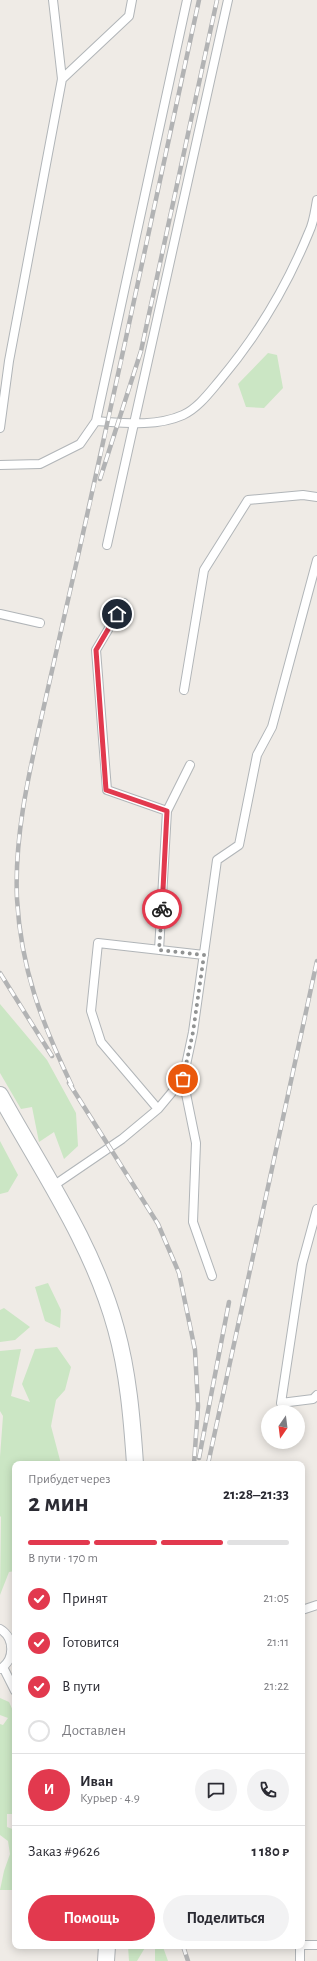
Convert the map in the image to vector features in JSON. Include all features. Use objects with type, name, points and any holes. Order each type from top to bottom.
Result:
[{"type":"street","points":[[0,1095],[81,1239],[108,1304],[116,1329],[128,1385],[135,1461]]},
{"type":"lane","points":[[0,428],[9,361],[62,79],[53,0]]},
{"type":"lane","points":[[62,79],[129,16],[132,0]]},
{"type":"lane","points":[[0,465],[40,464],[80,444],[96,421],[187,0]]},
{"type":"lane","points":[[107,545],[228,0]]},
{"type":"lane","points":[[96,421],[134,423],[157,422],[183,415],[202,401],[245,351],[274,304],[310,231],[317,200]]},
{"type":"lane","points":[[184,690],[204,570],[248,500],[303,495],[317,497]]},
{"type":"lane","points":[[212,1276],[192,1222],[196,1143],[183,1079],[193,1032],[218,860],[239,845],[257,755],[272,727],[317,560]]},
{"type":"lane","points":[[124,603],[96,650],[106,790],[167,811]]},
{"type":"lane","points":[[0,614],[40,623]]},
{"type":"lane","points":[[159,950],[167,811],[190,765]]},
{"type":"lane","points":[[158,1110],[101,1042],[91,1011],[98,943],[204,955]]},
{"type":"lane","points":[[52,1186],[122,1139],[158,1110],[183,1079]]},
{"type":"lane","points":[[317,1209],[302,1264],[281,1403],[314,1399],[317,1395]]},
{"type":"lane","points":[[305,1609],[317,1605]]},
{"type":"lane","points":[[0,1629],[7,1635],[12,1646],[10,1658],[1,1668],[12,1687]]},
{"type":"lane","points":[[305,1945],[317,1945]]},
{"type":"lane","points":[[300,1961],[301,1949]]},
{"type":"green space","points":[[268,353],[277,355],[283,388],[264,408],[246,407],[238,384]]},
{"type":"green space","points":[[0,1004],[47,1060],[76,1113],[78,1146],[64,1159],[54,1132],[39,1142],[32,1107],[21,1109],[0,1073]]},
{"type":"green space","points":[[0,1141],[18,1175],[8,1192],[0,1194]]},
{"type":"green space","points":[[48,1283],[61,1310],[60,1328],[45,1321],[35,1287]]},
{"type":"green space","points":[[4,1308],[30,1327],[15,1340],[0,1342],[0,1310]]},
{"type":"green space","points":[[57,1347],[71,1367],[65,1390],[56,1400],[51,1426],[60,1461],[12,1461],[12,1572],[9,1572],[0,1595],[0,1457],[3,1416],[0,1411],[0,1351],[21,1349],[11,1396],[30,1402],[22,1384],[35,1349]]},
{"type":"green space","points":[[0,1698],[9,1702],[12,1708],[12,1814],[7,1814],[7,1827],[12,1829],[12,1890],[0,1890],[4,1871],[10,1854],[8,1841],[0,1835],[0,1724],[3,1725],[8,1718],[0,1715]]},
{"type":"green space","points":[[128,1949],[144,1949],[137,1961],[129,1961]]},
{"type":"green space","points":[[155,1949],[164,1949],[168,1961],[155,1961]]},
{"type":"railway","points":[[72,1086],[42,1018],[28,973],[19,925],[17,899],[18,850],[24,802],[33,754],[80,547],[199,0]]},
{"type":"railway","points":[[100,479],[141,351],[217,0]]},
{"type":"railway","points":[[209,1461],[317,961]]},
{"type":"railway","points":[[0,973],[52,1056]]},
{"type":"railway","points":[[69,1083],[158,1224],[179,1273],[195,1350],[198,1406],[194,1461]]},
{"type":"railway","points":[[199,1458],[229,1302]]},
{"type":"railway","points":[[184,1949],[188,1961]]},
{"type":"way so far","points":[[162,909],[159,950],[204,955],[193,1032],[183,1079]]},
{"type":"route","points":[[117,614],[96,650],[106,790],[167,811],[162,909]]}]
